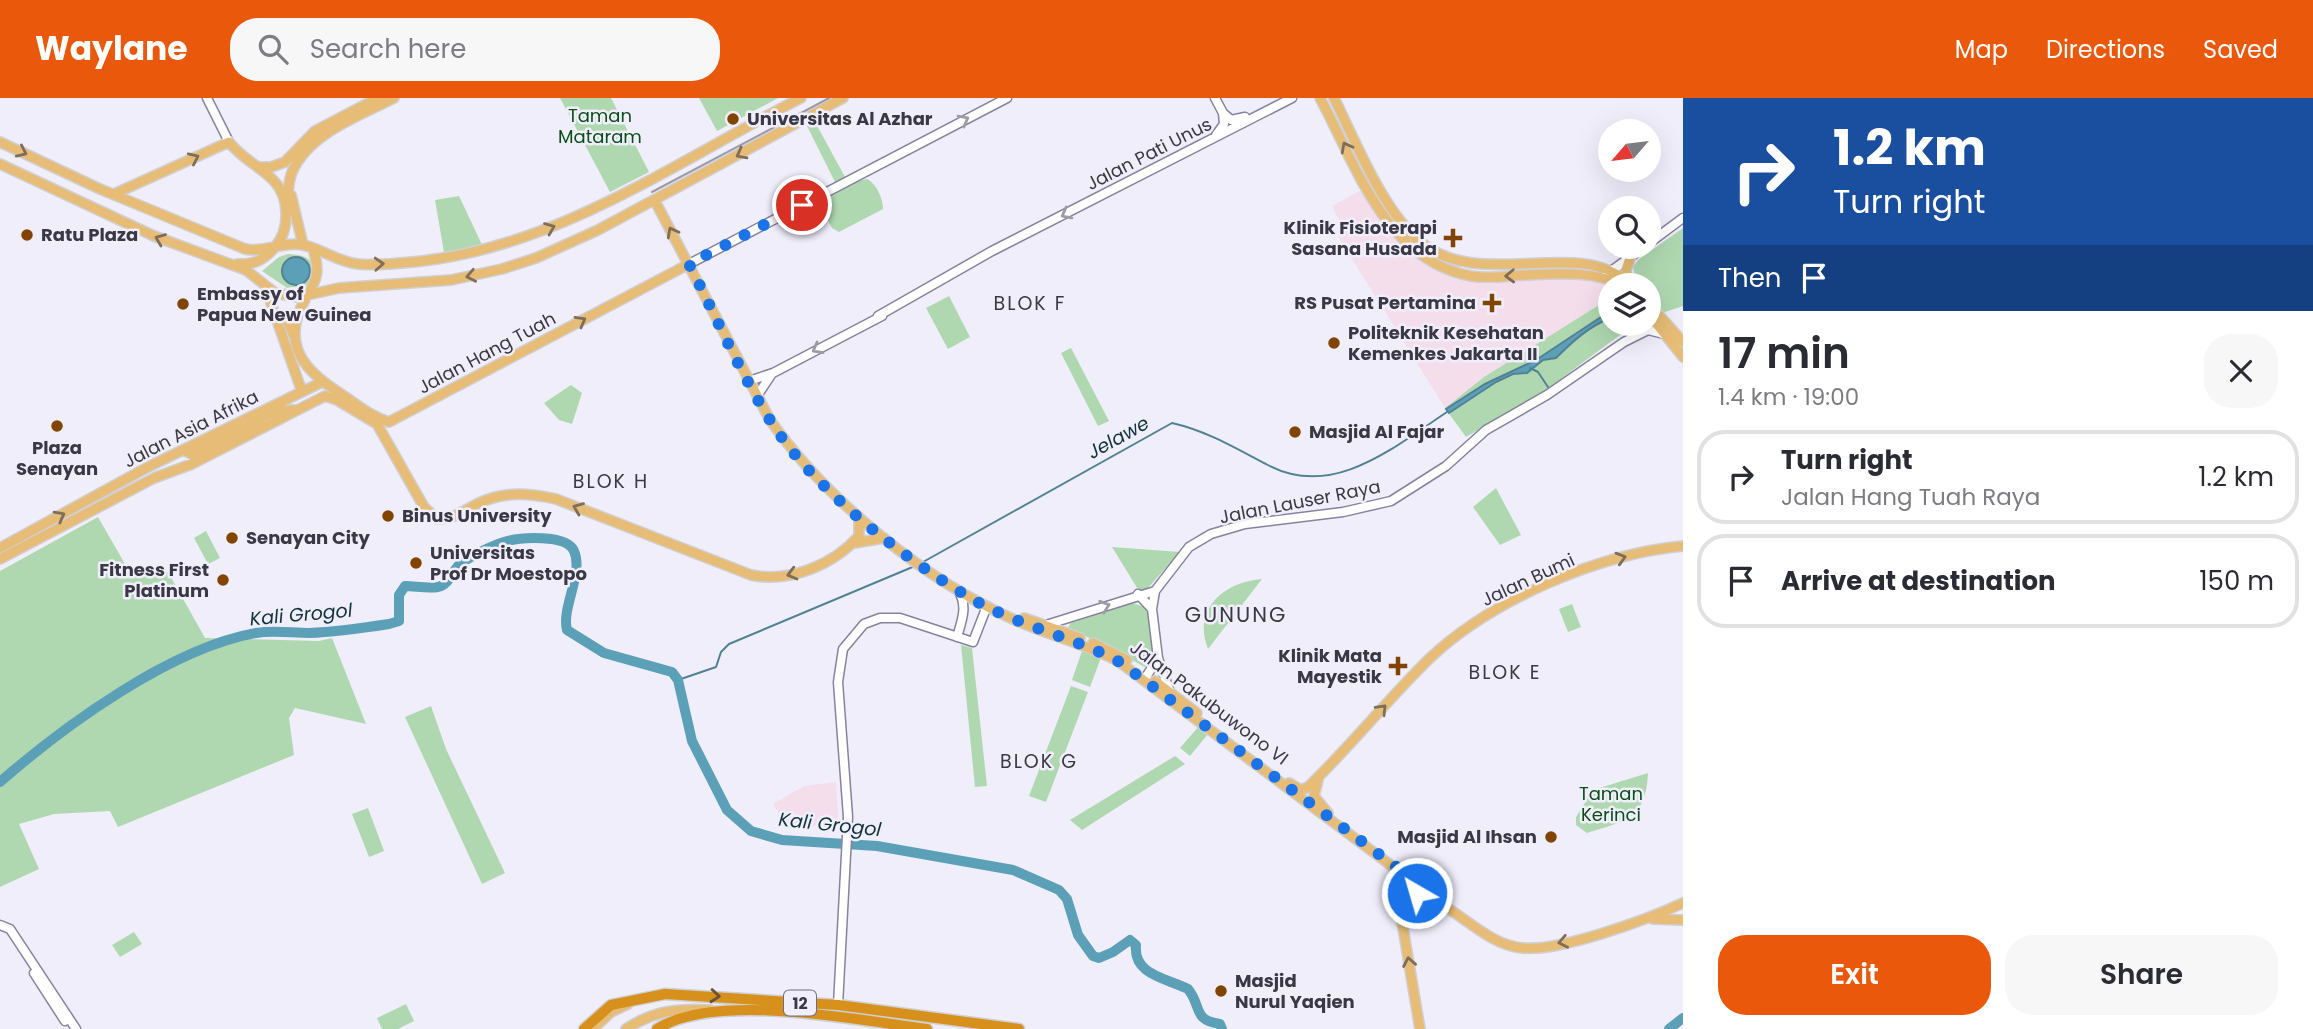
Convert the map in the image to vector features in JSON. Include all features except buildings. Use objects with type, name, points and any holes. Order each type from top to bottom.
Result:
[{"type":"highway","name":"12","points":[[647,996],[694,994],[838,1005],[1019,1029]]},
{"type":"highway","points":[[584,1029],[611,1005],[647,996]]},
{"type":"highway","name":"12","points":[[715,1010],[838,1017],[927,1029]]},
{"type":"highway","points":[[657,1029],[684,1015],[715,1010]]},
{"type":"main road","points":[[258,167],[271,167],[285,162],[315,131],[378,98]]},
{"type":"main road","points":[[224,262],[252,264],[276,247],[283,234],[289,187],[295,167],[315,143],[394,98]]},
{"type":"main road","points":[[0,142],[245,249],[276,247],[288,243],[313,248],[337,260],[365,264],[448,258],[498,247],[585,213],[802,98]]},
{"type":"main road","points":[[0,164],[145,232],[246,270],[266,288],[287,296],[308,295],[339,288],[430,283],[502,269],[567,245],[655,201],[843,98]]},
{"type":"main road","points":[[1321,98],[1382,212],[1409,246],[1431,262],[1470,276],[1586,264],[1614,273]]},
{"type":"main road","points":[[1334,98],[1390,206],[1419,241],[1433,251],[1471,263],[1598,277]]},
{"type":"main road","points":[[114,194],[229,142],[244,159],[258,167],[277,186],[286,210]]},
{"type":"main road","points":[[289,187],[303,245]]},
{"type":"main road","name":"Jalan Pakubuwono VI","points":[[655,201],[757,396],[785,442],[859,517],[917,562],[987,606],[1104,654],[1146,677],[1170,692],[1297,788],[1304,789],[1322,774]]},
{"type":"main road","points":[[295,339],[297,318],[319,274],[313,248]]},
{"type":"main road","name":"Jalan Hang Tuah","points":[[393,422],[689,264]]},
{"type":"main road","points":[[266,288],[299,376],[301,389],[322,382]]},
{"type":"main road","points":[[278,317],[288,319],[309,371],[376,417],[393,422],[389,442],[424,507],[437,519],[449,520],[480,502],[508,494],[538,495],[556,499],[751,575],[771,578],[820,566],[852,544],[861,530],[859,517]]},
{"type":"main road","points":[[1661,317],[1683,342]]},
{"type":"main road","points":[[1661,327],[1683,357]]},
{"type":"main road","points":[[299,376],[309,371]]},
{"type":"main road","name":"Jalan Asia Afrika","points":[[0,548],[301,389]]},
{"type":"main road","name":"Jalan Asia Afrika","points":[[0,559],[154,478],[192,464],[324,396],[337,400],[377,424],[389,442]]},
{"type":"main road","points":[[184,450],[193,455],[280,410],[296,410]]},
{"type":"main road","points":[[852,544],[884,538]]},
{"type":"main road","name":"Jalan Bumi","points":[[1322,774],[1431,657],[1488,615],[1526,594],[1597,565],[1626,556],[1683,546]]},
{"type":"main road","name":"Jalan Pakubuwono VI","points":[[955,587],[1016,615],[1060,629],[1118,654],[1480,930],[1522,948],[1582,938],[1643,919]]},
{"type":"main road","points":[[1322,774],[1314,796],[1333,820]]},
{"type":"main road","points":[[1399,869],[1417,893],[1402,922],[1420,1029]]},
{"type":"main road","points":[[1643,919],[1683,903]]},
{"type":"main road","points":[[1643,919],[1683,920]]},
{"type":"main road","points":[[593,1029],[611,1012],[647,996]]},
{"type":"main road","name":"12","points":[[626,1029],[642,1019],[672,1009],[715,1010]]},
{"type":"street","points":[[206,98],[229,142]]},
{"type":"street","points":[[689,264],[1007,98]]},
{"type":"street","points":[[1213,138],[1224,124],[1223,113],[1214,98]]},
{"type":"street","name":"Jalan Pati Unus","points":[[1223,113],[1237,121],[1282,98]]},
{"type":"street","name":"Jalan Pati Unus","points":[[749,381],[773,373],[1021,237],[1292,98]]},
{"type":"street","points":[[1661,234],[1683,218]]},
{"type":"street","points":[[1608,273],[1626,259]]},
{"type":"street","points":[[1633,337],[1654,330],[1670,337]]},
{"type":"street","name":"Jalan Lauser Raya","points":[[1155,591],[1189,547],[1211,534],[1271,519],[1376,506],[1407,493],[1446,466],[1486,430],[1547,395],[1633,337]]},
{"type":"street","name":"Jalan Pati Unus","points":[[757,396],[773,373]]},
{"type":"street","points":[[955,587],[964,602],[957,637]]},
{"type":"street","points":[[1046,625],[1138,594],[1155,591],[1152,609],[1158,658],[1170,692]]},
{"type":"street","points":[[1138,594],[1152,609]]},
{"type":"street","points":[[838,1005],[847,837],[847,770],[838,682],[843,649],[864,624],[880,618],[900,618],[973,642],[987,606]]},
{"type":"street","points":[[1060,629],[1072,617]]},
{"type":"street","points":[[1146,677],[1158,658]]},
{"type":"street","points":[[0,925],[10,929],[76,1029]]},
{"type":"street","points":[[0,931],[8,935],[70,1029]]},
{"type":"shaded area","name":"RS Pusat Pertamina","points":[[1365,188],[1396,239],[1414,254],[1496,280],[1563,278],[1597,281],[1598,306],[1484,377],[1445,408],[1337,235],[1344,230],[1332,206]]},
{"type":"shaded area","points":[[836,782],[839,828],[786,824],[773,804],[804,786]]},
{"type":"green space","name":"Taman Mataram","points":[[560,98],[611,98],[649,172],[610,192]]},
{"type":"green space","name":"Universitas Al Azhar","points":[[699,98],[778,98],[717,131]]},
{"type":"green space","points":[[815,122],[845,177],[835,182],[807,126]]},
{"type":"green space","points":[[867,179],[879,192],[883,209],[839,232],[832,228],[821,207],[824,199]]},
{"type":"green space","points":[[459,196],[484,249],[445,258],[435,200]]},
{"type":"green space","points":[[1683,228],[1683,306],[1662,313],[1661,273],[1634,273],[1633,267],[1639,259],[1661,259],[1661,244]]},
{"type":"green space","points":[[288,254],[311,261],[315,269],[309,285],[287,288],[262,271],[279,257]]},
{"type":"green space","points":[[949,296],[970,337],[948,349],[926,308]]},
{"type":"green space","points":[[1598,306],[1598,336],[1619,336],[1540,394],[1466,437],[1445,408],[1484,377]]},
{"type":"green space","points":[[1071,348],[1109,421],[1098,426],[1061,353]]},
{"type":"green space","points":[[571,385],[582,393],[572,424],[559,420],[544,403]]},
{"type":"green space","points":[[1496,488],[1521,535],[1500,545],[1473,507]]},
{"type":"green space","points":[[98,517],[129,571],[168,572],[205,638],[319,641],[332,638],[366,724],[295,708],[289,718],[294,755],[118,827],[110,811],[54,814],[19,824],[39,869],[0,887],[0,571]]},
{"type":"green space","points":[[206,531],[220,558],[208,564],[194,538]]},
{"type":"green space","points":[[1112,547],[1180,552],[1146,590],[1139,591]]},
{"type":"green space","points":[[1262,579],[1208,649],[1204,622],[1215,600],[1235,586]]},
{"type":"green space","points":[[1133,603],[1144,607],[1151,627],[1151,663],[1145,667],[1068,627],[1071,623]]},
{"type":"green space","points":[[1572,604],[1581,627],[1568,632],[1559,609]]},
{"type":"green space","points":[[961,645],[972,648],[987,786],[975,787]]},
{"type":"green space","points":[[1083,648],[1102,655],[1090,687],[1072,680]]},
{"type":"green space","points":[[1071,686],[1088,692],[1046,802],[1029,796]]},
{"type":"green space","points":[[431,706],[446,749],[505,873],[482,884],[405,717]]},
{"type":"green space","points":[[1199,726],[1208,734],[1190,756],[1180,748]]},
{"type":"green space","points":[[1175,756],[1185,764],[1082,830],[1070,820]]},
{"type":"green space","name":"Taman Kerinci","points":[[1648,773],[1643,800],[1631,816],[1587,833],[1576,825],[1576,817],[1593,790]]},
{"type":"green space","points":[[368,808],[384,851],[369,857],[352,814]]},
{"type":"green space","points":[[134,932],[142,944],[120,957],[112,945]]},
{"type":"green space","points":[[406,1004],[414,1021],[398,1029],[382,1029],[377,1018]]},
{"type":"water","points":[[296,257],[306,261],[310,271],[306,281],[296,285],[286,281],[282,271],[286,261]]},
{"type":"water","points":[[1598,319],[1598,324],[1587,330],[1556,358],[1543,360],[1527,373],[1513,374],[1496,382],[1449,413],[1446,409],[1485,384],[1536,360]]},
{"type":"waterway","points":[[1530,368],[1538,372],[1548,387]]},
{"type":"waterway","name":"Jelawe","points":[[923,562],[1172,423],[1209,435],[1291,474],[1315,476],[1338,473],[1384,454],[1447,412]]},
{"type":"waterway","name":"Kali Grogol","points":[[0,782],[87,714],[120,692],[189,655],[223,641],[256,633],[329,632],[399,621],[399,595],[405,586],[438,587],[448,580],[460,564],[481,551],[504,542],[531,538],[553,539],[570,546],[576,560],[575,580],[567,611],[567,630],[604,653],[672,672],[678,680],[692,741],[727,810],[751,831],[782,840],[877,846],[1013,870],[1059,890],[1067,899],[1078,935],[1093,956],[1099,958],[1113,952],[1130,940],[1136,945],[1136,955],[1145,969],[1188,989],[1201,1016],[1220,1024],[1222,1029]]},
{"type":"waterway","name":"Jelawe","points":[[678,680],[716,667],[721,652],[729,644],[915,566]]},
{"type":"waterway","name":"Kali Grogol","points":[[1669,1029],[1683,1018]]},
{"type":"railway","points":[[652,192],[829,98]]},
{"type":"place","name":"Universitas Al Azhar","points":[[733,119]]},
{"type":"place","name":"Ratu Plaza","points":[[27,235]]},
{"type":"place","name":"Klinik Fisioterapi Sasana Husada","points":[[1453,238]]},
{"type":"place","name":"RS Pusat Pertamina","points":[[1492,303]]},
{"type":"place","name":"Embassy of Papua New Guinea","points":[[183,304]]},
{"type":"place","name":"Politeknik Kesehatan Kemenkes Jakarta II","points":[[1334,343]]},
{"type":"place","name":"Plaza Senayan","points":[[57,426]]},
{"type":"place","name":"Masjid Al Fajar","points":[[1295,432]]},
{"type":"place","name":"Binus University","points":[[388,516]]},
{"type":"place","name":"Senayan City","points":[[232,538]]},
{"type":"place","name":"Universitas Prof Dr Moestopo","points":[[416,563]]},
{"type":"place","name":"Fitness First Platinum","points":[[223,580]]},
{"type":"place","name":"Klinik Mata Mayestik","points":[[1398,666]]},
{"type":"place","name":"Masjid Al Ihsan","points":[[1551,837]]},
{"type":"place","name":"Masjid Nurul Yaqien","points":[[1221,991]]},
{"type":"district","name":"BLOK F","points":[[1030,303]]},
{"type":"district","name":"BLOK H","points":[[611,481]]},
{"type":"district","name":"GUNUNG","points":[[1236,615]]},
{"type":"district","name":"BLOK E","points":[[1505,672]]},
{"type":"district","name":"BLOK G","points":[[1039,761]]},
{"type":"route","points":[[802,205],[689,264],[757,396],[785,442],[859,517],[917,562],[967,596],[1014,620],[1084,645],[1118,661],[1399,869],[1417,893]]}]
